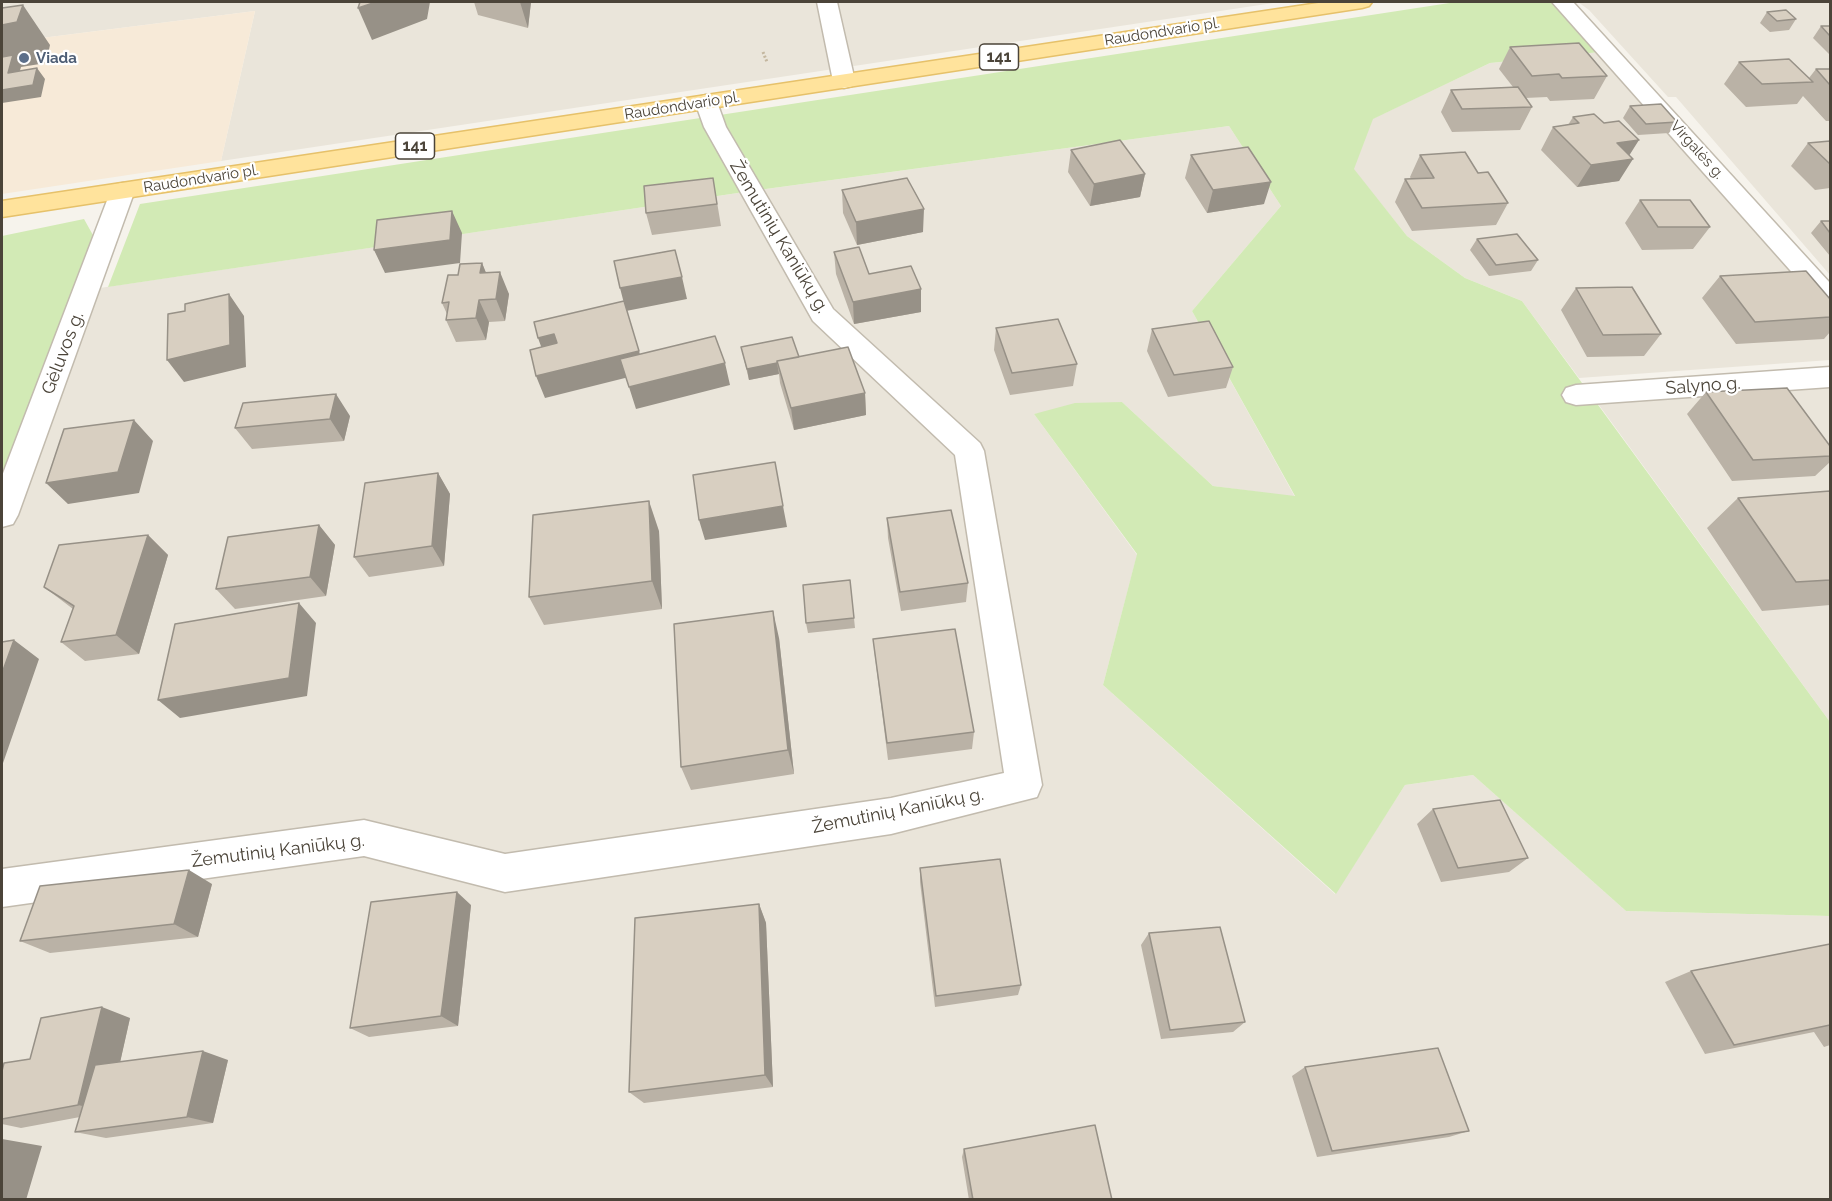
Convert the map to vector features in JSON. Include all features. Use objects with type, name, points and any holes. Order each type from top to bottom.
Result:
[{"type":"main road","name":"Raudondvario pl.","points":[[2,209],[1362,2]]},
{"type":"street","points":[[827,2],[844,81]]},
{"type":"street","name":"Virgalės g.","points":[[1562,2],[1830,299]]},
{"type":"street","name":"Žemutinių Kaniūkų g.","points":[[2,888],[364,838],[505,873],[891,816],[1024,785],[969,451],[823,315],[716,127],[706,102]]},
{"type":"street","name":"Gėluvos g.","points":[[2,515],[123,190]]},
{"type":"street","name":"Salyno g.","points":[[1576,395],[1830,377]]},
{"type":"shaded area","points":[[2,2],[1280,2],[221,161],[255,11],[2,43]]},
{"type":"shaded area","points":[[1578,2],[1830,2],[1830,275],[1676,97],[1668,97],[1589,10]]},
{"type":"shaded area","points":[[255,11],[221,161],[2,194],[2,43]]},
{"type":"shaded area","points":[[1600,52],[1830,314],[1830,360],[1579,378],[1522,301],[1465,278],[1407,236],[1353,169],[1372,119],[1490,63]]},
{"type":"shaded area","points":[[1229,126],[1281,206],[1192,311],[1295,497],[1213,486],[1122,402],[1034,414],[1137,555],[1103,685],[1335,894],[1405,785],[1473,775],[1626,911],[1830,916],[1830,1199],[2,1199],[2,477],[73,292],[751,191]]},
{"type":"shaded area","points":[[1830,387],[1830,722],[1596,401]]},
{"type":"green space","points":[[1456,2],[1552,2],[1600,52],[1490,63],[1373,119],[1354,169],[1407,236],[1465,278],[1522,301],[1830,722],[1830,916],[1626,911],[1473,775],[1405,785],[1336,894],[1103,685],[1137,554],[1034,414],[1075,403],[1122,402],[1213,486],[1295,496],[1192,311],[1281,206],[1229,126],[751,191],[108,287],[140,204]]},
{"type":"green space","points":[[84,219],[94,237],[2,477],[2,236]]},
{"type":"building","points":[[360,2],[376,2],[358,8]]},
{"type":"building","points":[[23,5],[17,22],[2,25],[2,8]]},
{"type":"building","points":[[1786,10],[1796,19],[1777,21],[1767,12]]},
{"type":"building","points":[[1821,26],[1830,26],[1830,36]]},
{"type":"building","points":[[1579,43],[1607,76],[1562,78],[1559,74],[1532,76],[1510,47]]},
{"type":"building","points":[[13,55],[8,73],[37,68],[33,85],[2,90],[2,57]]},
{"type":"building","points":[[1789,59],[1813,82],[1762,84],[1739,62]]},
{"type":"building","points":[[1816,69],[1830,69],[1830,85]]},
{"type":"building","points":[[1518,87],[1532,107],[1462,109],[1451,90]]},
{"type":"building","points":[[1661,104],[1677,122],[1646,124],[1630,106]]},
{"type":"building","points":[[1594,114],[1604,123],[1619,121],[1639,140],[1617,143],[1633,159],[1591,165],[1553,127],[1579,123],[1573,117]]},
{"type":"building","points":[[1120,140],[1145,174],[1094,184],[1071,150]]},
{"type":"building","points":[[1830,141],[1830,164],[1808,143]]},
{"type":"building","points":[[1248,147],[1271,182],[1213,190],[1191,155]]},
{"type":"building","points":[[1465,152],[1478,173],[1488,172],[1508,203],[1422,208],[1405,179],[1434,178],[1420,155]]},
{"type":"building","points":[[713,178],[717,204],[646,213],[644,186]]},
{"type":"building","points":[[907,178],[924,209],[856,222],[842,190]]},
{"type":"building","points":[[1640,200],[1690,200],[1710,227],[1658,227]]},
{"type":"building","points":[[452,211],[450,240],[374,250],[377,220]]},
{"type":"building","points":[[1821,221],[1830,221],[1830,233]]},
{"type":"building","points":[[1517,234],[1538,260],[1496,265],[1477,239]]},
{"type":"building","points":[[859,247],[869,274],[911,266],[921,289],[853,302],[834,252]]},
{"type":"building","points":[[675,250],[682,277],[620,288],[614,261]]},
{"type":"building","points":[[482,263],[480,273],[500,272],[496,299],[479,300],[476,318],[446,320],[449,302],[442,303],[448,275],[458,275],[460,264]]},
{"type":"building","points":[[1806,271],[1830,299],[1830,317],[1755,322],[1720,276]]},
{"type":"building","points":[[1632,287],[1661,334],[1603,335],[1576,288]]},
{"type":"building","points":[[229,294],[230,345],[167,360],[168,314],[185,311],[185,304]]},
{"type":"building","points":[[624,301],[639,351],[536,376],[530,350],[557,343],[554,334],[538,338],[534,322]]},
{"type":"building","points":[[1058,319],[1077,364],[1012,373],[996,328]]},
{"type":"building","points":[[1209,321],[1233,367],[1174,375],[1152,329]]},
{"type":"building","points":[[715,336],[725,363],[629,387],[620,359]]},
{"type":"building","points":[[792,337],[799,357],[747,369],[741,347]]},
{"type":"building","points":[[848,347],[865,393],[791,408],[777,361]]},
{"type":"building","points":[[1787,388],[1830,446],[1830,456],[1753,460],[1706,392]]},
{"type":"building","points":[[336,394],[330,419],[235,428],[243,403]]},
{"type":"building","points":[[134,420],[118,472],[46,483],[64,429]]},
{"type":"building","points":[[775,462],[783,506],[699,520],[693,475]]},
{"type":"building","points":[[438,473],[432,546],[354,557],[365,483]]},
{"type":"building","points":[[1830,491],[1830,580],[1796,582],[1738,498]]},
{"type":"building","points":[[649,501],[652,581],[529,597],[533,515]]},
{"type":"building","points":[[951,510],[968,583],[900,592],[887,518]]},
{"type":"building","points":[[319,525],[310,577],[216,589],[228,537]]},
{"type":"building","points":[[148,535],[116,635],[61,642],[74,606],[44,587],[59,545]]},
{"type":"building","points":[[850,580],[854,618],[806,623],[803,585]]},
{"type":"building","points":[[299,603],[289,678],[158,700],[175,624]]},
{"type":"building","points":[[773,611],[788,750],[681,767],[674,624]]},
{"type":"building","points":[[955,629],[974,732],[887,743],[873,639]]},
{"type":"building","points":[[14,640],[2,673],[2,642]]},
{"type":"building","points":[[1500,800],[1528,858],[1458,868],[1433,809]]},
{"type":"building","points":[[1000,859],[1021,985],[936,996],[920,868]]},
{"type":"building","points":[[189,870],[174,924],[20,941],[40,886]]},
{"type":"building","points":[[457,892],[441,1016],[350,1028],[371,902]]},
{"type":"building","points":[[759,904],[765,1075],[629,1092],[635,918]]},
{"type":"building","points":[[1220,927],[1245,1022],[1170,1030],[1149,933]]},
{"type":"building","points":[[1830,944],[1830,1025],[1734,1045],[1691,971]]},
{"type":"building","points":[[102,1007],[78,1105],[2,1119],[4,1063],[30,1059],[41,1018]]},
{"type":"building","points":[[1438,1048],[1469,1131],[1332,1151],[1305,1067]]},
{"type":"building","points":[[203,1051],[187,1117],[75,1132],[95,1065]]},
{"type":"building","points":[[1095,1125],[1112,1200],[973,1200],[964,1149]]},
{"type":"place","name":"Viada","points":[[24,58]]}]
